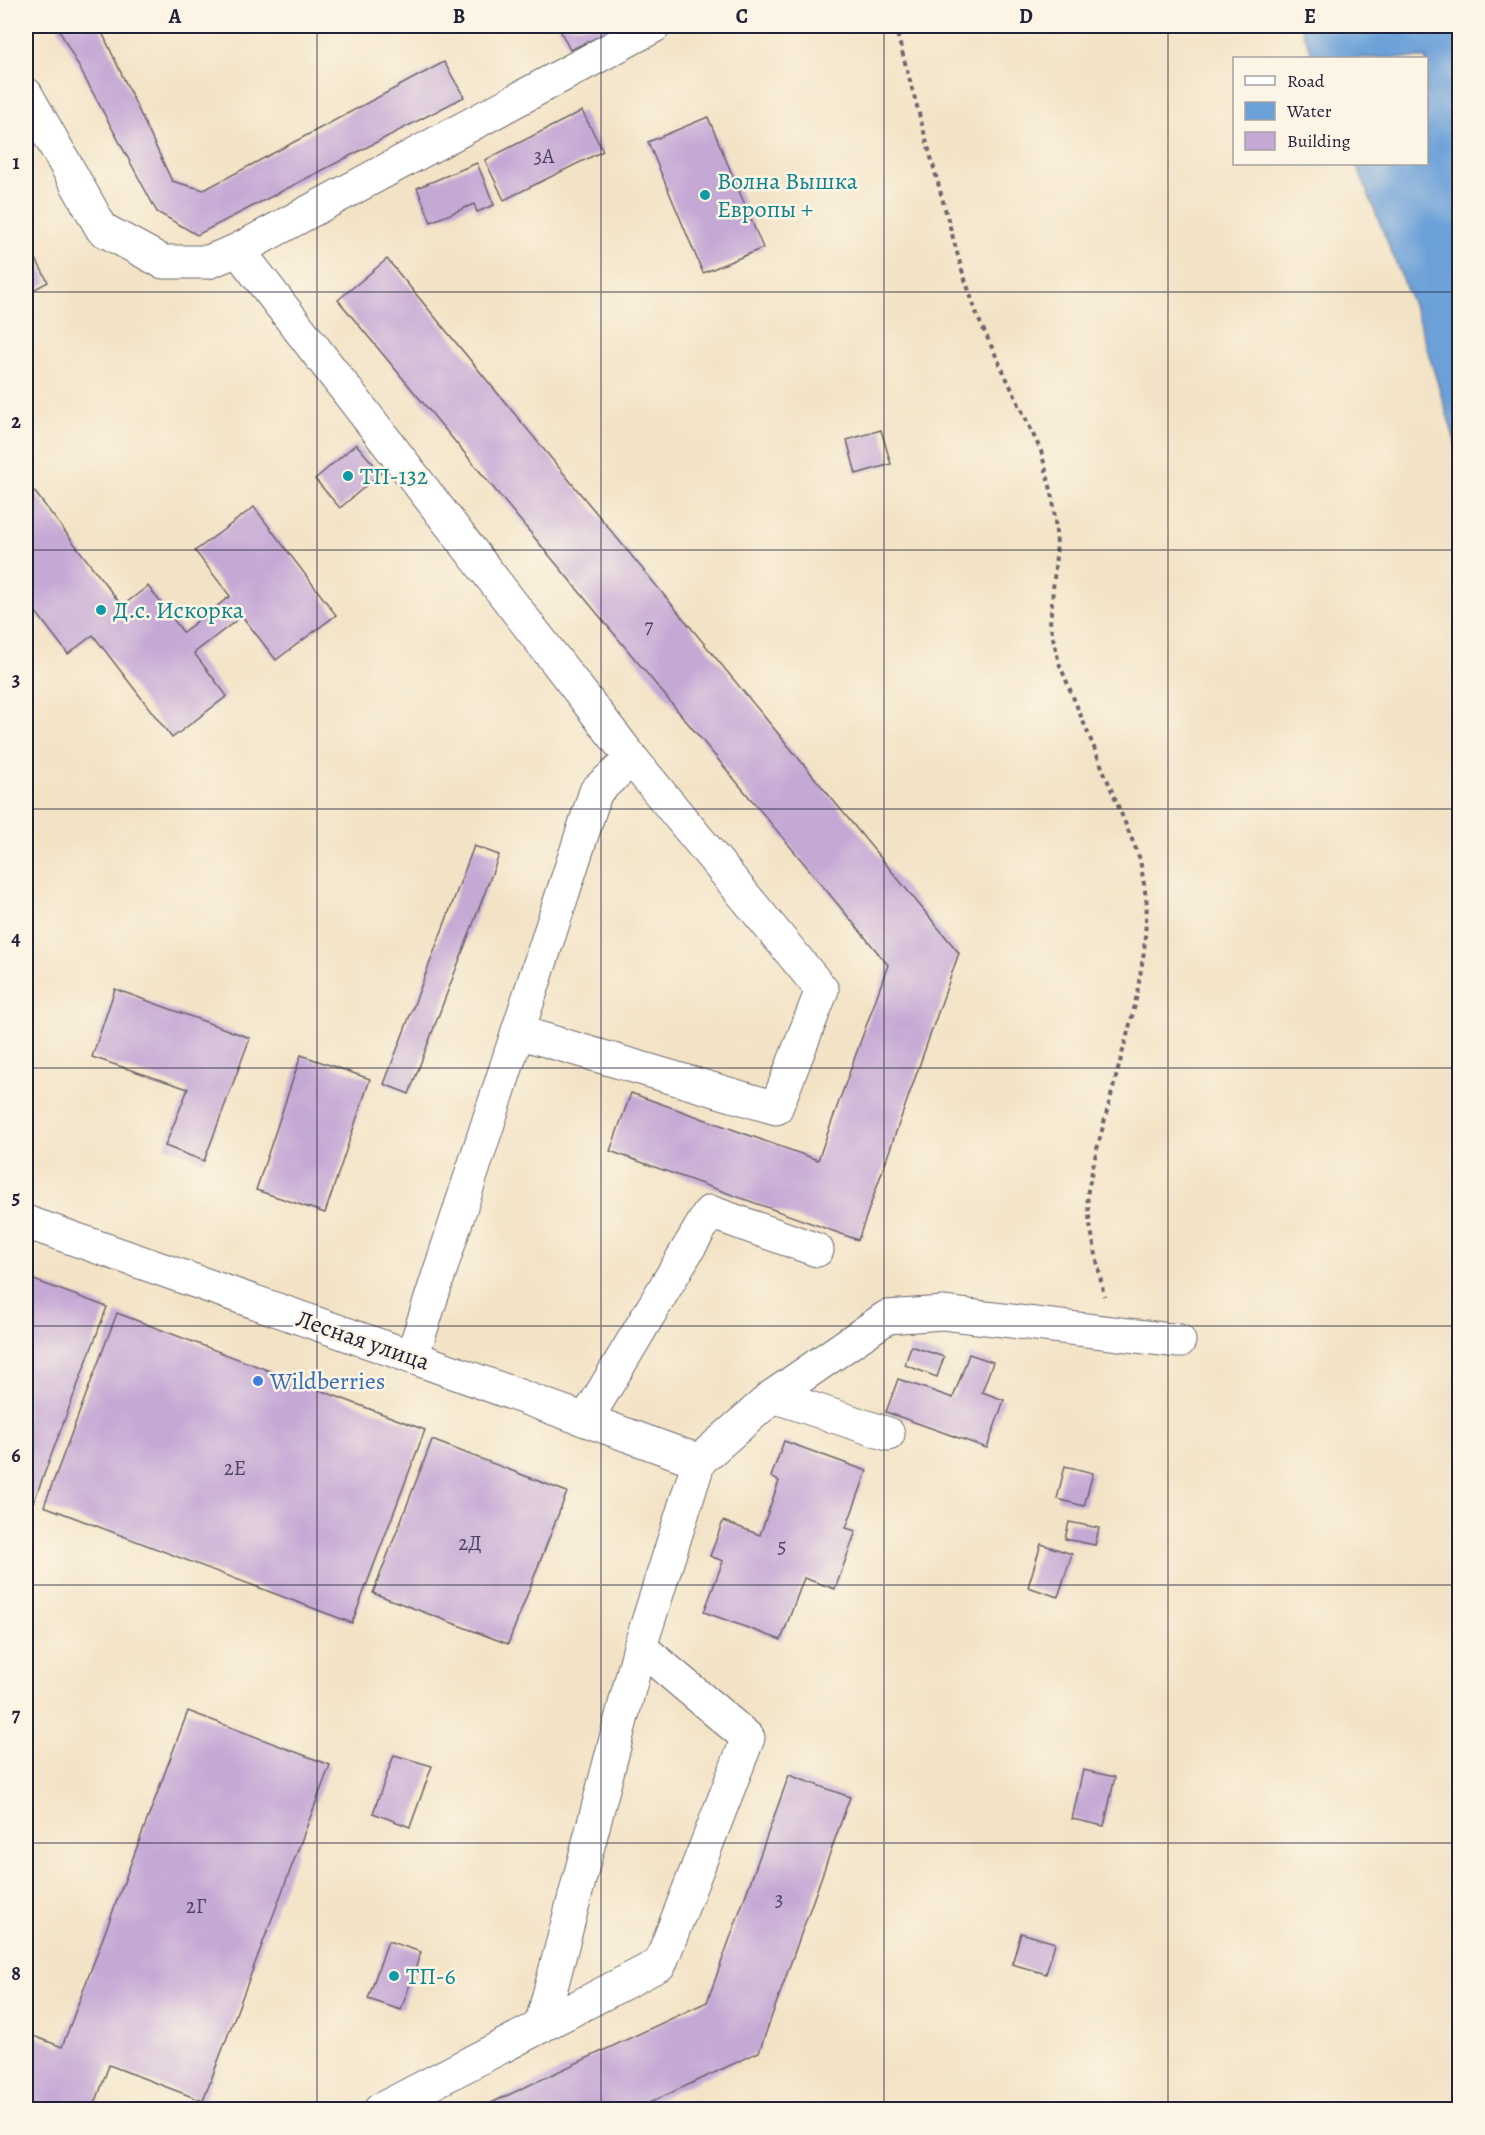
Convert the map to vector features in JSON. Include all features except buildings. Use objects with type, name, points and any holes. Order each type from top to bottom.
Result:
[{"type":"street","points":[[26,94],[102,229],[163,262],[208,262],[238,250],[654,26]]},
{"type":"street","points":[[238,250],[632,759],[822,990],[776,1108],[518,1032]]},
{"type":"street","points":[[412,1357],[596,791],[632,759]]},
{"type":"street","points":[[586,1420],[710,1212],[817,1250]]},
{"type":"street","name":"Лесная улица","points":[[26,1222],[412,1357],[699,1461]]},
{"type":"street","points":[[541,2026],[640,1647],[699,1461],[773,1396],[887,1317],[943,1313],[1179,1341]]},
{"type":"street","points":[[773,1396],[888,1434]]},
{"type":"street","points":[[380,2109],[660,1964],[748,1738],[640,1647]]},
{"type":"path","points":[[895,26],[961,267],[978,318],[1041,452],[1051,489],[1057,544],[1050,624],[1059,663],[1140,859],[1147,904],[1144,952],[1135,1005],[1087,1195],[1090,1225],[1111,1333]]},
{"type":"water","points":[[1300,26],[1459,26],[1459,454],[1417,315],[1356,165],[1428,165],[1428,57],[1314,57]]},
{"type":"place","name":"Волна Вышка Европы +","points":[[705,195]]},
{"type":"place","name":"ТП-132","points":[[348,476]]},
{"type":"place","name":"Д.с. Искорка","points":[[101,610]]},
{"type":"place","name":"Wildberries","points":[[258,1381]]},
{"type":"place","name":"ТП-6","points":[[394,1976]]}]
